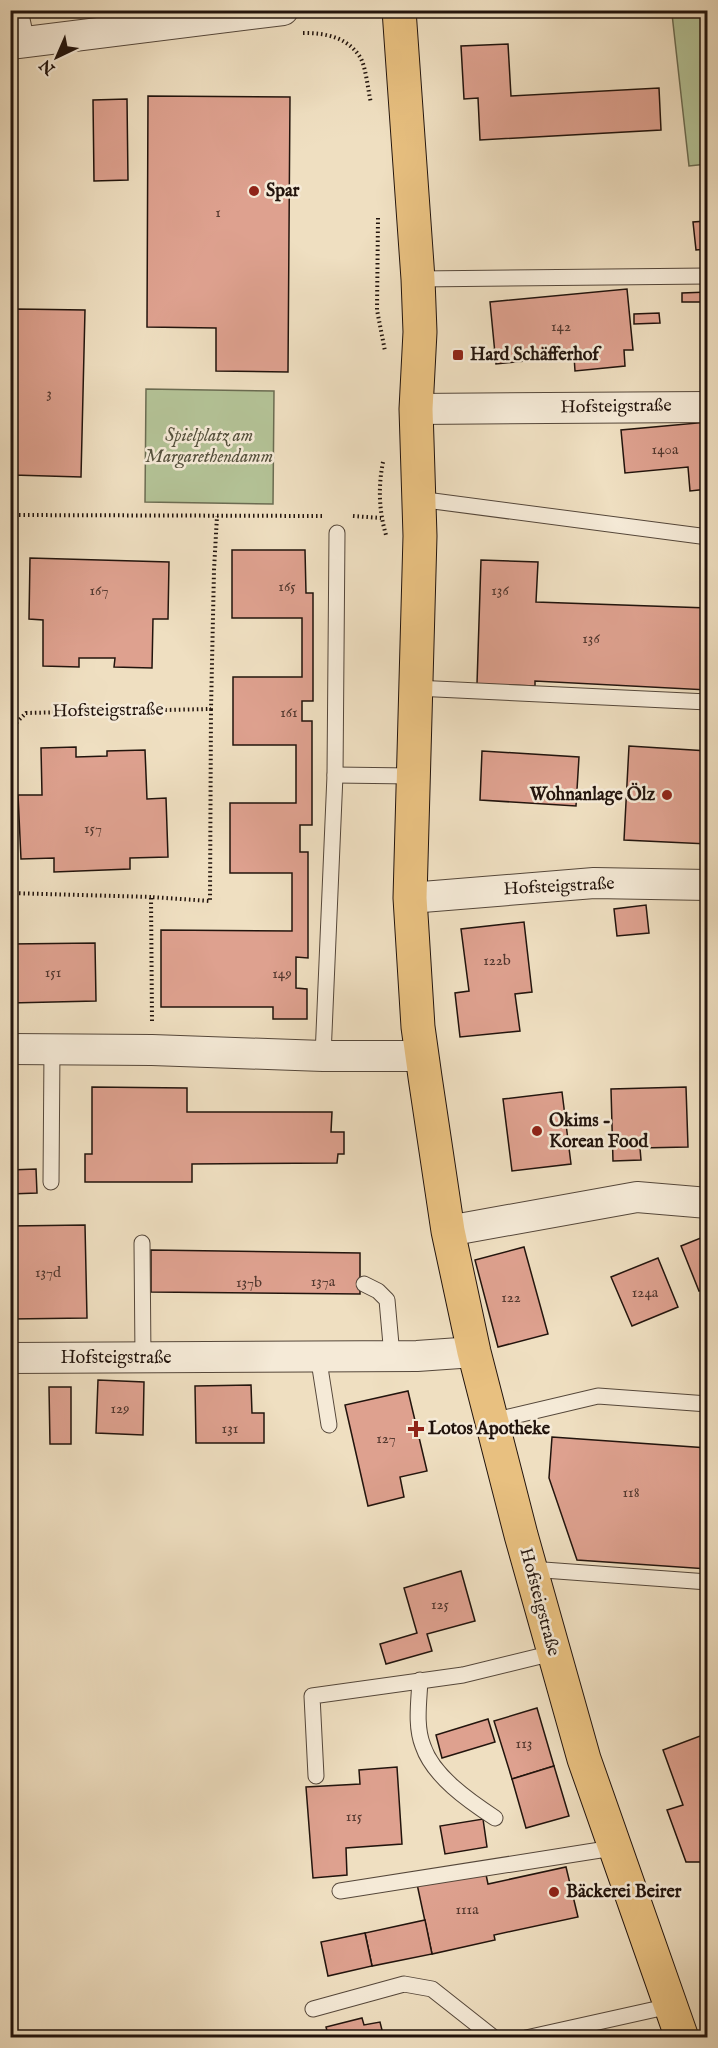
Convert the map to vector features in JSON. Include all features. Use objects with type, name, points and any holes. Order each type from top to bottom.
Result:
[{"type":"main road","name":"Hofsteigstraße","points":[[399,10],[420,332],[416,409],[420,536],[410,898],[422,1056],[448,1231],[474,1352],[530,1569],[584,1760],[613,1848],[682,2037]]},
{"type":"street","points":[[19,43],[291,22]]},
{"type":"street","name":"Hofsteigstraße","points":[[416,409],[708,407]]},
{"type":"street","name":"Hofsteigstraße","points":[[410,898],[594,883],[708,885]]},
{"type":"street","points":[[10,1049],[422,1056]]},
{"type":"street","points":[[448,1231],[637,1197],[708,1203]]},
{"type":"street","name":"Hofsteigstraße","points":[[10,1358],[392,1356],[474,1352]]},
{"type":"lane","points":[[19,43],[20,10]]},
{"type":"lane","points":[[418,279],[708,276]]},
{"type":"lane","points":[[418,499],[708,537]]},
{"type":"lane","points":[[323,1056],[335,775],[337,533]]},
{"type":"lane","points":[[415,688],[708,702]]},
{"type":"lane","points":[[335,775],[412,776]]},
{"type":"lane","points":[[51,1182],[52,1049]]},
{"type":"lane","points":[[142,1243],[143,1358]]},
{"type":"lane","points":[[364,1284],[378,1290],[387,1300],[392,1356]]},
{"type":"lane","points":[[318,1355],[329,1425]]},
{"type":"lane","points":[[492,1421],[598,1396],[708,1404]]},
{"type":"lane","points":[[530,1569],[708,1582]]},
{"type":"lane","points":[[316,1776],[312,1696],[463,1675],[553,1653]]},
{"type":"lane","points":[[420,1680],[418,1724],[423,1746],[437,1773],[495,1818]]},
{"type":"lane","points":[[340,1891],[613,1848]]},
{"type":"lane","points":[[313,2009],[404,1984],[432,1989],[494,2037]]},
{"type":"lane","points":[[526,2037],[670,2006]]},
{"type":"path","points":[[291,22],[343,39],[362,58],[371,106]]},
{"type":"path","points":[[378,214],[377,310],[386,361]]},
{"type":"path","points":[[385,456],[380,478],[381,518],[386,536]]},
{"type":"path","points":[[10,515],[326,516]]},
{"type":"path","points":[[10,893],[210,901],[211,709],[217,516]]},
{"type":"path","points":[[348,516],[381,518]]},
{"type":"path","name":"Hofsteigstraße","points":[[10,729],[27,713],[211,709]]},
{"type":"path","points":[[151,897],[152,1050]]},
{"type":"green space","points":[[707,13],[707,164],[689,166],[672,14]]},
{"type":"green space","name":"Spielplatz am Margarethendamm","points":[[146,389],[274,391],[273,504],[145,502]]},
{"type":"building","points":[[508,44],[511,96],[659,88],[661,130],[480,140],[478,98],[464,99],[461,46]]},
{"type":"building","points":[[148,96],[290,97],[288,372],[216,371],[216,328],[147,327]]},
{"type":"building","points":[[127,99],[128,180],[94,181],[93,100]]},
{"type":"building","points":[[704,203],[708,203],[708,249],[696,250],[693,222],[706,221]]},
{"type":"building","points":[[627,289],[633,350],[624,350],[625,366],[575,371],[574,356],[496,364],[490,302]]},
{"type":"building","points":[[708,292],[708,302],[682,302],[682,293]]},
{"type":"building","points":[[17,309],[85,310],[81,477],[13,475]]},
{"type":"building","points":[[659,313],[660,323],[634,324],[634,314]]},
{"type":"building","points":[[708,422],[708,489],[690,491],[688,467],[625,473],[621,430]]},
{"type":"building","points":[[232,550],[305,550],[306,593],[313,593],[313,701],[302,701],[302,721],[312,721],[312,825],[300,825],[300,852],[308,852],[308,958],[296,957],[296,988],[307,989],[307,1019],[273,1019],[273,1007],[161,1007],[161,930],[292,931],[292,873],[230,873],[230,803],[296,803],[296,745],[233,745],[233,677],[302,677],[302,618],[232,618]]},
{"type":"building","points":[[30,558],[169,562],[168,619],[153,619],[152,668],[114,667],[115,658],[79,658],[79,667],[43,666],[43,620],[29,619]]},
{"type":"building","points":[[481,560],[538,562],[536,602],[708,608],[708,690],[535,681],[535,686],[477,684]]},
{"type":"building","name":"Wohnanlage Ölz","points":[[629,746],[708,751],[708,844],[624,840]]},
{"type":"building","points":[[76,747],[76,757],[107,756],[107,751],[145,750],[147,799],[166,798],[168,857],[130,858],[130,869],[54,872],[54,858],[21,859],[18,795],[42,795],[41,748]]},
{"type":"building","points":[[482,751],[579,757],[576,806],[480,800]]},
{"type":"building","points":[[646,905],[649,933],[617,936],[614,909]]},
{"type":"building","points":[[524,922],[532,992],[515,994],[520,1031],[460,1037],[455,993],[469,991],[461,929]]},
{"type":"building","points":[[95,943],[96,1001],[10,1003],[10,944]]},
{"type":"building","points":[[92,1087],[187,1088],[187,1112],[332,1112],[331,1132],[344,1132],[344,1154],[338,1154],[337,1163],[192,1164],[192,1182],[85,1182],[85,1154],[92,1154]]},
{"type":"building","points":[[686,1087],[688,1147],[640,1148],[641,1160],[613,1161],[611,1089]]},
{"type":"building","name":"Okims - Korean Food","points":[[562,1092],[571,1164],[512,1171],[503,1099]]},
{"type":"building","points":[[36,1169],[37,1193],[10,1194],[10,1170]]},
{"type":"building","points":[[85,1225],[87,1318],[10,1319],[10,1226]]},
{"type":"building","points":[[708,1235],[708,1288],[699,1291],[681,1246]]},
{"type":"building","points":[[524,1247],[548,1334],[498,1347],[475,1260]]},
{"type":"building","points":[[151,1250],[360,1253],[360,1294],[151,1292]]},
{"type":"building","points":[[658,1258],[678,1307],[632,1326],[611,1277]]},
{"type":"building","points":[[98,1380],[144,1382],[143,1435],[96,1433]]},
{"type":"building","points":[[251,1385],[252,1413],[264,1413],[264,1443],[196,1443],[195,1386]]},
{"type":"building","points":[[49,1387],[71,1387],[71,1444],[50,1444]]},
{"type":"building","points":[[408,1391],[427,1471],[400,1477],[404,1497],[368,1506],[345,1405]]},
{"type":"building","points":[[552,1437],[708,1448],[708,1569],[577,1560],[549,1478]]},
{"type":"building","points":[[461,1571],[475,1621],[427,1634],[432,1651],[386,1664],[380,1644],[417,1633],[404,1588]]},
{"type":"building","points":[[537,1708],[554,1766],[512,1779],[494,1721]]},
{"type":"building","points":[[488,1719],[495,1742],[442,1758],[436,1735]]},
{"type":"building","points":[[708,1733],[708,1862],[686,1862],[667,1810],[683,1805],[663,1750]]},
{"type":"building","points":[[554,1766],[569,1816],[526,1828],[512,1779]]},
{"type":"building","points":[[397,1767],[402,1844],[346,1848],[347,1875],[313,1878],[306,1787],[360,1784],[359,1770]]},
{"type":"building","points":[[483,1819],[487,1847],[445,1854],[440,1826]]},
{"type":"building","points":[[566,1867],[578,1917],[494,1935],[495,1940],[432,1954],[417,1884],[485,1870],[488,1884]]},
{"type":"building","points":[[425,1920],[432,1954],[372,1966],[365,1933]]},
{"type":"building","points":[[365,1933],[372,1966],[328,1976],[321,1942]]},
{"type":"building","points":[[362,2018],[364,2025],[380,2022],[384,2038],[329,2038],[326,2027]]},
{"type":"place","name":"Spar","points":[[254,191]]},
{"type":"place","name":"Hard Schäfferhof","points":[[458,355]]},
{"type":"place","name":"Wohnanlage Ölz","points":[[667,795]]},
{"type":"place","name":"Okims - Korean Food","points":[[537,1131]]},
{"type":"place","name":"Lotos Apotheke","points":[[416,1429]]},
{"type":"place","name":"Bäckerei Beirer","points":[[554,1892]]}]
